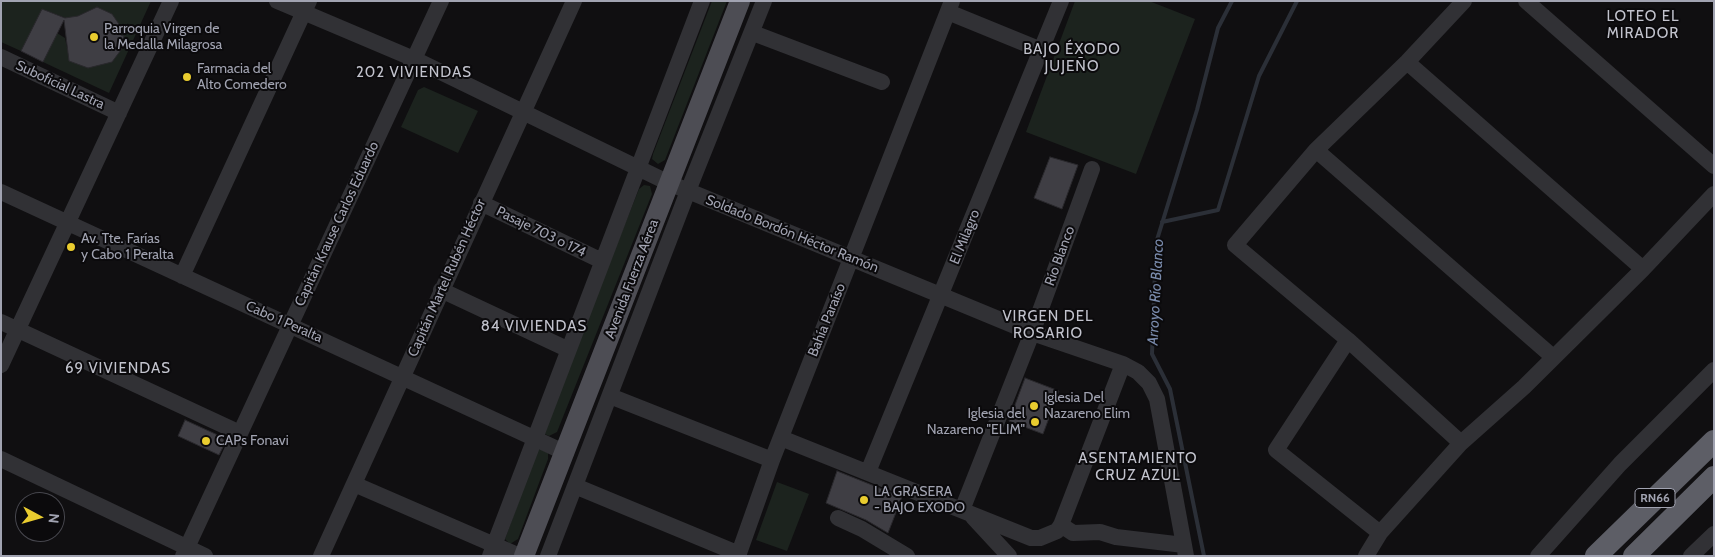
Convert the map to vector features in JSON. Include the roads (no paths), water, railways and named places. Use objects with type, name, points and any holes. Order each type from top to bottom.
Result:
[{"type":"highway","name":"RN66","points":[[1596,556],[1714,441]]},
{"type":"highway","name":"RN66","points":[[1634,556],[1714,477]]},
{"type":"main road","name":"Avenida Fuerza Aérea","points":[[524,556],[566,453],[740,1]]},
{"type":"street","points":[[1,364],[171,1]]},
{"type":"street","name":"Soldado Bordón Héctor Ramón","points":[[277,1],[306,7],[669,183],[941,296],[1032,332],[1123,364],[1138,372],[1149,383],[1157,399],[1185,550]]},
{"type":"street","name":"Capitán Krause Carlos Eduardo","points":[[185,551],[441,1]]},
{"type":"street","name":"Capitán Martel Rubén Héctor","points":[[321,556],[480,203],[574,1]]},
{"type":"street","points":[[492,550],[567,349],[702,1]]},
{"type":"street","points":[[548,556],[688,191],[753,33],[764,1]]},
{"type":"street","name":"El Milagro","points":[[868,472],[1061,1]]},
{"type":"street","points":[[1461,442],[1348,340],[1235,244],[1316,150],[1407,62],[1464,1]]},
{"type":"street","points":[[1526,1],[1714,166]]},
{"type":"street","points":[[182,276],[306,7]]},
{"type":"street","points":[[950,7],[1041,50]]},
{"type":"street","name":"Bahía Paraíso","points":[[739,555],[772,460],[950,7]]},
{"type":"street","points":[[753,33],[882,82]]},
{"type":"street","name":"Suboficial Lastra","points":[[1,57],[119,112]]},
{"type":"street","points":[[1407,62],[1643,269]]},
{"type":"street","points":[[1316,150],[1553,357]]},
{"type":"street","name":"Río Blanco","points":[[965,511],[1092,169]]},
{"type":"street","name":"Cabo 1 Peralta","points":[[1,192],[566,453]]},
{"type":"street","points":[[1366,556],[1380,533],[1461,442],[1524,387],[1643,269],[1714,194]]},
{"type":"street","name":"Pasaje 703 o 174","points":[[480,203],[602,261]]},
{"type":"street","points":[[441,290],[567,349]]},
{"type":"street","points":[[1,322],[240,433]]},
{"type":"street","points":[[1348,340],[1276,450],[1380,533]]},
{"type":"street","points":[[781,438],[1031,538],[1040,538],[1057,531],[1061,525],[1123,364]]},
{"type":"street","points":[[1538,556],[1620,464],[1714,370]]},
{"type":"street","points":[[610,396],[772,460]]},
{"type":"street","points":[[1,459],[185,551],[205,556]]},
{"type":"street","points":[[354,484],[492,550],[520,556]]},
{"type":"street","points":[[575,486],[739,555]]},
{"type":"street","points":[[965,511],[1009,556]]},
{"type":"street","points":[[838,518],[870,533],[907,556]]},
{"type":"street","points":[[1061,525],[1073,533],[1100,532],[1185,550]]},
{"type":"street","points":[[1691,556],[1714,534]]},
{"type":"waterway","name":"Arroyo Río Blanco","points":[[1204,556],[1170,389],[1152,354],[1156,243],[1197,110],[1218,28],[1232,1]]},
{"type":"waterway","points":[[1162,222],[1218,210],[1259,76],[1297,1]]},
{"type":"place","name":"Parroquia Virgen de la Medalla Milagrosa","points":[[94,37]]},
{"type":"place","name":"Farmacia del Alto Comedero","points":[[187,77]]},
{"type":"place","name":"Av. Tte. Farías y Cabo 1 Peralta","points":[[71,247]]},
{"type":"place","name":"Iglesia Del Nazareno Elim","points":[[1034,406]]},
{"type":"place","name":"Iglesia del Nazareno \"ELIM\"","points":[[1035,422]]},
{"type":"place","name":"CAPs Fonavi","points":[[206,441]]},
{"type":"place","name":"LA GRASERA - BAJO EXODO","points":[[864,500]]},
{"type":"district","name":"LOTEO EL MIRADOR","points":[[1643,26]]},
{"type":"district","name":"BAJO ÉXODO JUJEÑO","points":[[1072,58]]},
{"type":"district","name":"202 VIVIENDAS","points":[[414,73]]},
{"type":"district","name":"VIRGEN DEL ROSARIO","points":[[1048,326]]},
{"type":"district","name":"84 VIVIENDAS","points":[[534,327]]},
{"type":"district","name":"69 VIVIENDAS","points":[[118,369]]},
{"type":"district","name":"ASENTAMIENTO CRUZ AZUL","points":[[1138,468]]}]
